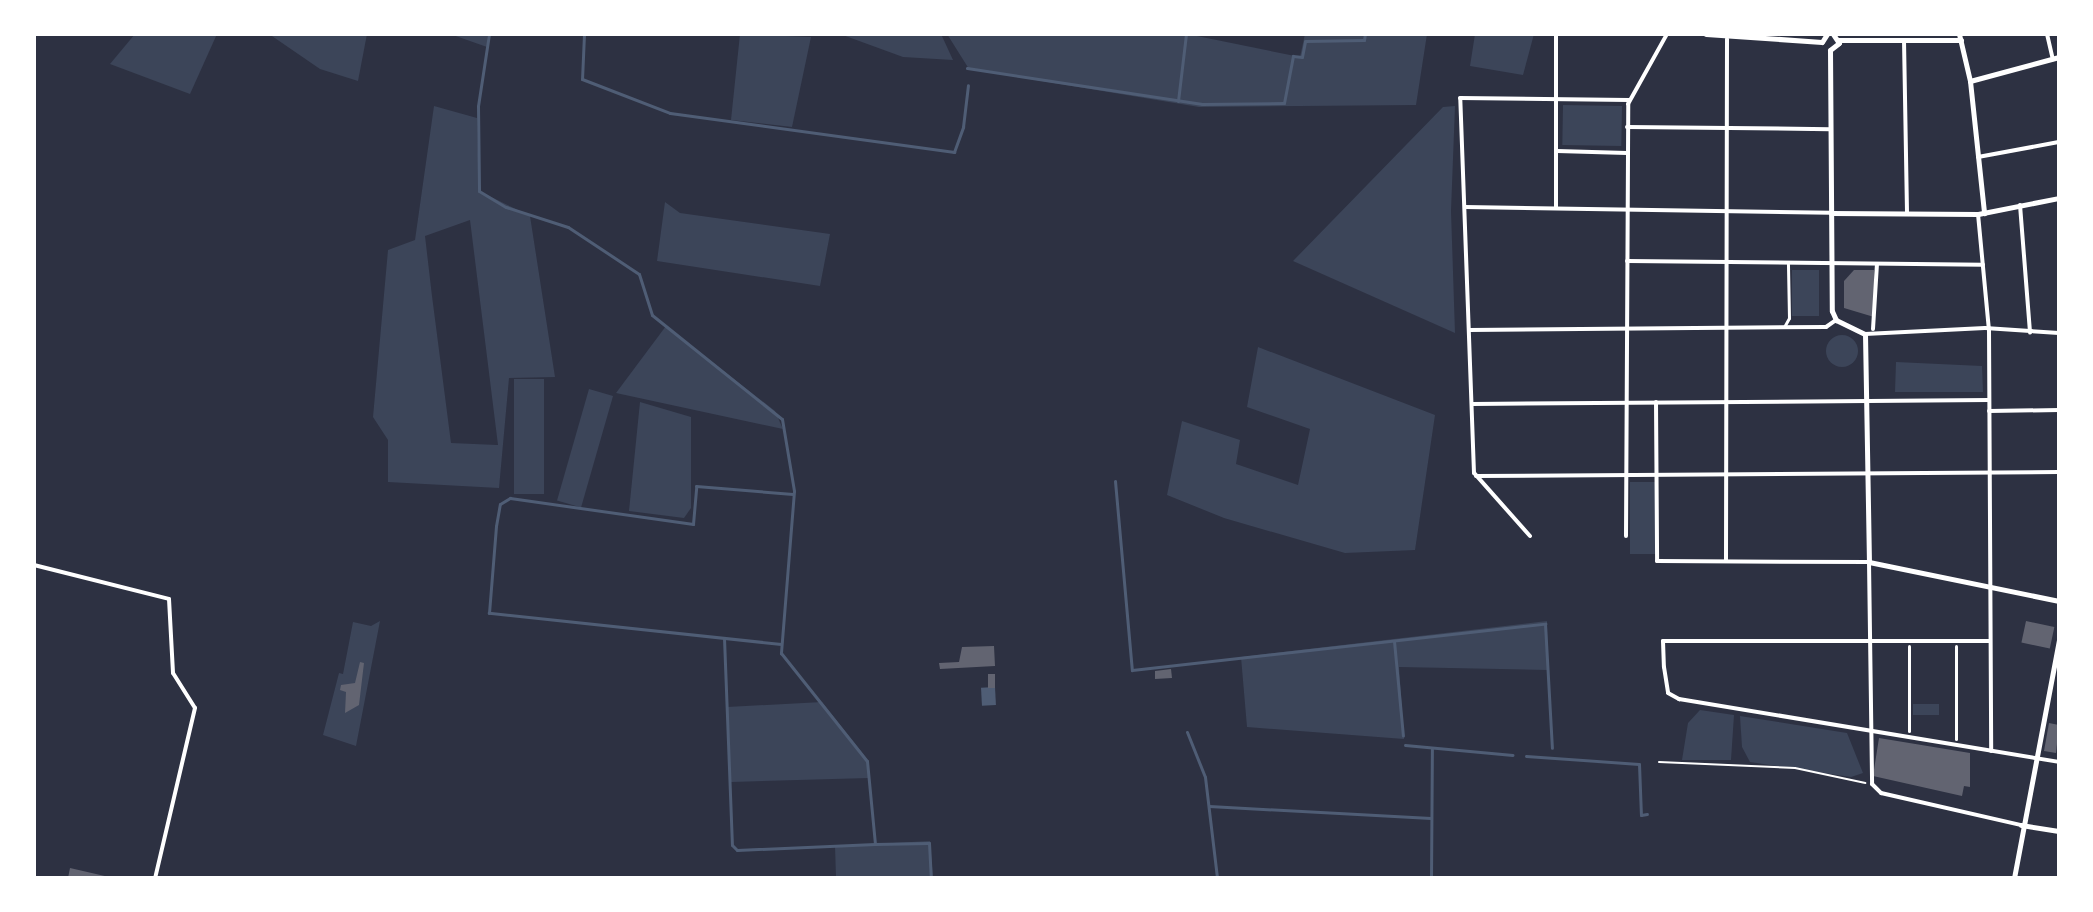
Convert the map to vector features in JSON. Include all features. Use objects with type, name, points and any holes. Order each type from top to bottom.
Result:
[{"type":"street","points":[[1556,34],[1556,208]]},
{"type":"street","points":[[1626,536],[1629,100],[1667,34]]},
{"type":"street","points":[[1706,34],[1727,39],[1822,42],[1830,50]]},
{"type":"street","points":[[1822,42],[1827,34]]},
{"type":"street","points":[[1833,34],[1839,40],[1960,37],[1970,81],[1989,330],[1991,751]]},
{"type":"street","points":[[1970,81],[2056,58],[2047,34]]},
{"type":"street","points":[[1726,560],[1724,212],[1727,39]]},
{"type":"street","points":[[1836,320],[1831,263],[1830,50],[1839,40]]},
{"type":"street","points":[[1904,40],[1907,214]]},
{"type":"street","points":[[1530,536],[1476,476],[1460,98],[1629,100]]},
{"type":"street","points":[[1627,127],[1830,129]]},
{"type":"street","points":[[1978,157],[2059,142]]},
{"type":"street","points":[[1556,151],[1627,153]]},
{"type":"street","points":[[1464,207],[1981,213],[2059,198]]},
{"type":"street","points":[[2020,205],[2030,333]]},
{"type":"street","points":[[1627,261],[1983,265]]},
{"type":"street","points":[[1784,327],[1789,318],[1788,262]]},
{"type":"street","points":[[1872,330],[1877,264]]},
{"type":"street","points":[[1469,330],[1826,327],[1836,320]]},
{"type":"street","points":[[1836,320],[1865,334]]},
{"type":"street","points":[[1865,334],[1872,330],[2059,333]]},
{"type":"street","points":[[1865,334],[1868,730],[1872,784],[1881,793],[2059,831]]},
{"type":"street","points":[[1472,404],[1989,400]]},
{"type":"street","points":[[1656,402],[1657,561],[1869,562],[2059,601]]},
{"type":"street","points":[[1989,411],[2059,410]]},
{"type":"street","points":[[1476,476],[2059,472]]},
{"type":"street","points":[[34,565],[169,599],[173,673],[195,708],[155,878]]},
{"type":"street","points":[[2014,878],[2021,825],[2059,639]]},
{"type":"street","points":[[1990,641],[1663,641],[1668,693],[1679,699],[2059,762]]},
{"type":"street","points":[[1909,646],[1909,731]]},
{"type":"street","points":[[1956,646],[1956,739]]},
{"type":"path","points":[[1659,762],[1795,768],[1872,784]]},
{"type":"shaded area","points":[[135,34],[217,34],[190,94],[110,64]]},
{"type":"shaded area","points":[[269,34],[367,34],[358,81],[320,69]]},
{"type":"shaded area","points":[[450,34],[488,34],[487,47]]},
{"type":"shaded area","points":[[740,34],[811,37],[792,127],[731,120]]},
{"type":"shaded area","points":[[840,34],[941,34],[953,60],[903,57]]},
{"type":"shaded area","points":[[947,34],[1187,34],[1300,57],[1305,34],[1427,34],[1416,105],[1199,107],[969,69]]},
{"type":"shaded area","points":[[1475,34],[1534,34],[1523,75],[1470,66]]},
{"type":"shaded area","points":[[1563,105],[1622,106],[1621,146],[1562,145]]},
{"type":"shaded area","points":[[434,106],[477,118],[479,191],[530,216],[555,377],[509,378],[499,488],[388,482],[388,440],[373,417],[388,250],[415,240]],"holes":[[[470,220],[498,445],[451,443],[432,296],[425,236]]]},
{"type":"shaded area","points":[[1455,106],[1451,211],[1455,333],[1293,261],[1443,107]]},
{"type":"shaded area","points":[[665,202],[680,213],[830,234],[820,286],[657,261]]},
{"type":"shaded area","points":[[1792,270],[1819,270],[1819,316],[1792,316]]},
{"type":"shaded area","points":[[666,326],[775,411],[783,429],[616,393]]},
{"type":"shaded area","points":[[1842,335],[1853,340],[1858,351],[1853,362],[1842,367],[1831,362],[1826,351],[1831,340]]},
{"type":"shaded area","points":[[1258,347],[1435,415],[1415,550],[1345,553],[1224,518],[1167,495],[1182,421],[1240,440],[1236,464],[1298,485],[1310,429],[1247,407]]},
{"type":"shaded area","points":[[1896,362],[1982,366],[1983,392],[1895,392]]},
{"type":"shaded area","points":[[514,379],[544,379],[544,494],[514,494]]},
{"type":"shaded area","points":[[589,389],[613,396],[581,507],[557,501]]},
{"type":"shaded area","points":[[640,402],[691,417],[691,508],[684,518],[629,511]]},
{"type":"shaded area","points":[[1630,482],[1655,482],[1655,554],[1630,554]]},
{"type":"shaded area","points":[[380,621],[356,746],[323,735],[339,673],[343,674],[353,622],[371,626]]},
{"type":"shaded area","points":[[1547,621],[1548,670],[1399,667],[1404,739],[1247,727],[1241,657]]},
{"type":"shaded area","points":[[995,687],[996,705],[982,706],[981,688]]},
{"type":"shaded area","points":[[822,702],[867,759],[869,778],[731,782],[727,707]]},
{"type":"shaded area","points":[[1913,704],[1939,704],[1939,715],[1913,715]]},
{"type":"shaded area","points":[[1700,710],[1734,715],[1731,760],[1682,760],[1688,723]]},
{"type":"shaded area","points":[[1740,716],[1847,733],[1863,773],[1851,777],[1750,762],[1742,747]]},
{"type":"shaded area","points":[[930,841],[933,878],[836,878],[835,846]]},
{"type":"building","points":[[1854,270],[1874,270],[1874,317],[1844,308],[1844,281]]},
{"type":"building","points":[[2026,621],[2054,627],[2050,649],[2021,643]]},
{"type":"building","points":[[994,646],[995,666],[940,669],[939,663],[959,662],[962,647]]},
{"type":"building","points":[[360,662],[364,663],[359,705],[345,713],[346,692],[340,690],[341,685],[355,683]]},
{"type":"building","points":[[1171,669],[1172,678],[1155,679],[1155,671]]},
{"type":"building","points":[[988,674],[995,674],[995,688],[988,688]]},
{"type":"building","points":[[2049,723],[2059,725],[2056,753],[2044,751]]},
{"type":"building","points":[[1879,738],[1970,753],[1970,787],[1964,786],[1962,796],[1873,776]]},
{"type":"building","points":[[70,868],[109,877],[109,878],[68,878]]},
{"type":"waterway","points":[[489,34],[478,106],[479,191],[506,207],[568,227],[639,274],[652,315],[782,419],[794,491],[781,653],[867,761],[875,844],[929,843],[931,878]]},
{"type":"waterway","points":[[584,34],[582,79],[670,113],[954,152],[963,127],[968,85]]},
{"type":"waterway","points":[[1178,101],[1186,34]]},
{"type":"waterway","points":[[967,68],[1202,104],[1284,103],[1293,56],[1302,57],[1305,41],[1364,40],[1365,34]]},
{"type":"waterway","points":[[1115,481],[1132,670],[1545,624],[1552,748]]},
{"type":"waterway","points":[[781,644],[489,613],[500,504],[510,498],[693,524],[696,486],[793,494]]},
{"type":"waterway","points":[[724,638],[732,845],[737,850],[875,844]]},
{"type":"waterway","points":[[1394,641],[1403,736]]},
{"type":"waterway","points":[[1187,732],[1205,777],[1217,878]]},
{"type":"waterway","points":[[1405,745],[1513,755]]},
{"type":"waterway","points":[[1431,878],[1432,749]]},
{"type":"waterway","points":[[1526,756],[1639,764],[1641,815],[1647,814]]},
{"type":"waterway","points":[[1209,806],[1431,818]]}]
